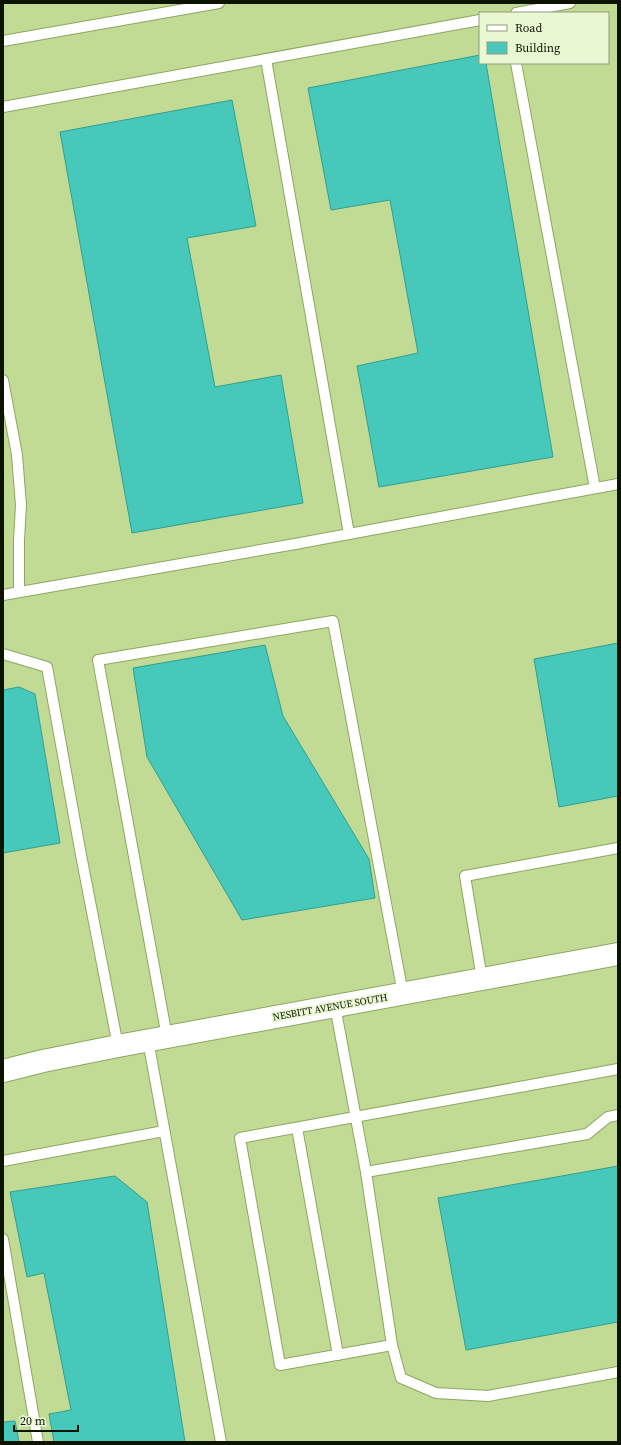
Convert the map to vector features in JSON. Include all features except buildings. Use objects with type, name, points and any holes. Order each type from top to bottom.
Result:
[{"type":"street","name":"NESBITT AVENUE SOUTH","points":[[3,1071],[43,1061],[118,1046],[618,954]]},
{"type":"street","name":"NESBITT AVENUE SOUTH","points":[[3,1066],[43,1061]]},
{"type":"lane","points":[[3,41],[219,3]]},
{"type":"lane","points":[[521,12],[570,3]]},
{"type":"lane","points":[[3,107],[479,20]]},
{"type":"lane","points":[[266,59],[349,534]]},
{"type":"lane","points":[[516,64],[596,488]]},
{"type":"lane","points":[[3,380],[17,455],[21,505],[19,592]]},
{"type":"lane","points":[[3,595],[349,534],[618,484]]},
{"type":"lane","points":[[221,1442],[164,1131],[157,1039],[98,660],[333,622],[403,994]]},
{"type":"lane","points":[[3,654],[47,667],[82,862],[118,1046]]},
{"type":"lane","points":[[482,979],[464,876],[618,848]]},
{"type":"lane","points":[[335,1006],[366,1172],[392,1345],[401,1378],[436,1392],[488,1396],[618,1372]]},
{"type":"lane","points":[[392,1345],[280,1365],[240,1138],[618,1069]]},
{"type":"lane","points":[[366,1172],[587,1134],[608,1117],[618,1115]]},
{"type":"lane","points":[[297,1128],[338,1355]]},
{"type":"lane","points":[[3,1160],[164,1131]]},
{"type":"lane","points":[[3,1239],[38,1442]]}]
